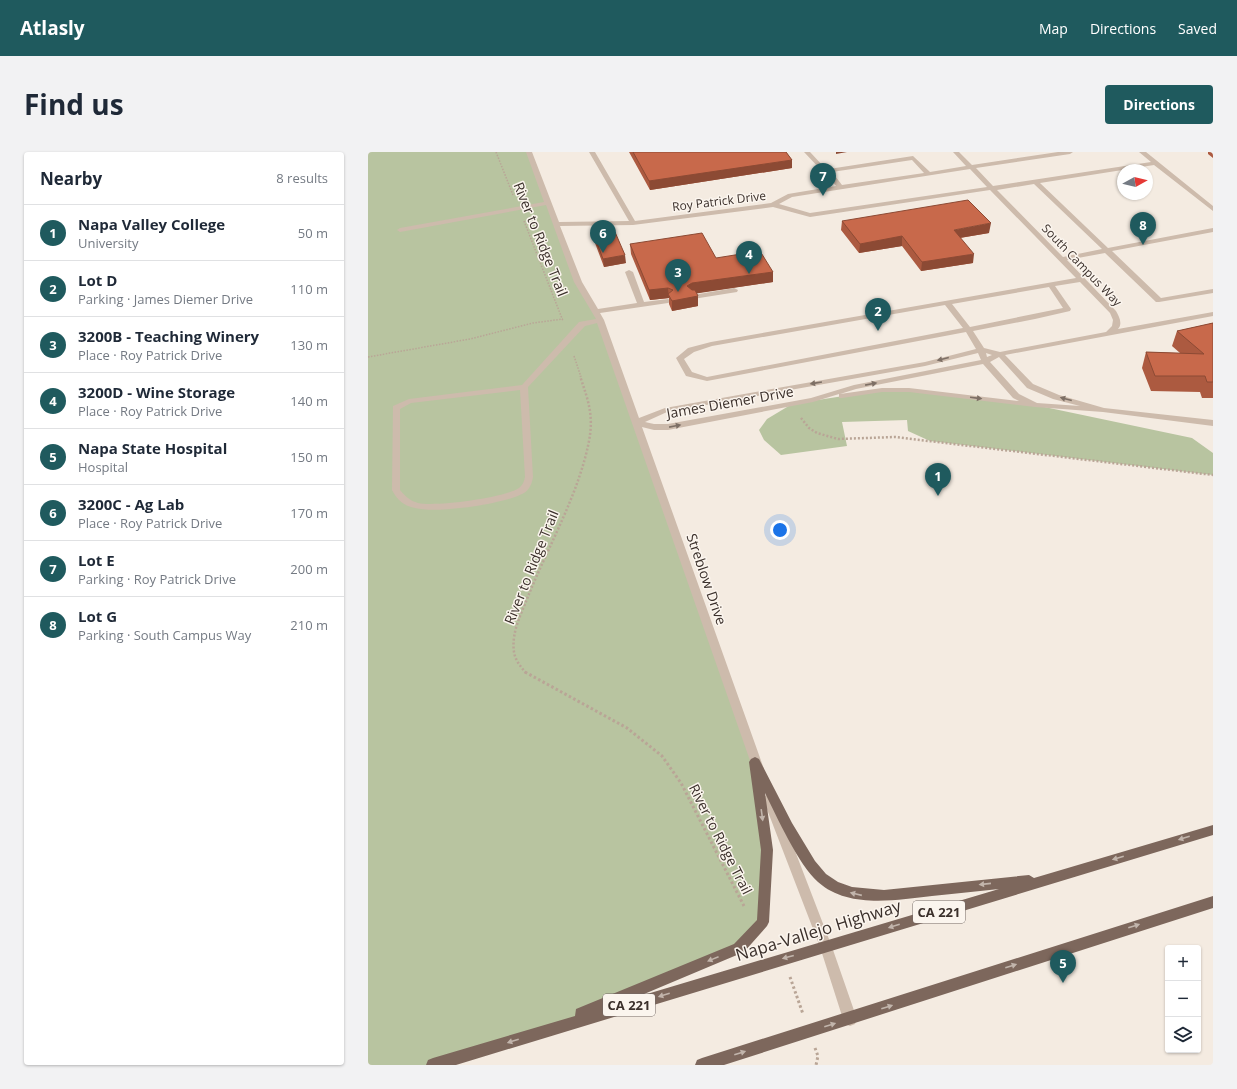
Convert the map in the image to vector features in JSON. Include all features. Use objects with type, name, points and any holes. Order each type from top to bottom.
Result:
[{"type":"main road","points":[[534,1035],[739,948],[763,922],[767,850],[755,762]]},
{"type":"main road","points":[[755,762],[788,827],[811,864],[822,878],[834,886],[852,894],[884,896],[1052,878]]},
{"type":"main road","name":"Napa-Vallejo Highway","points":[[433,1065],[1213,830]]},
{"type":"main road","points":[[702,1065],[1213,902]]},
{"type":"street","name":"Streblow Drive","points":[[529,152],[578,282],[600,320],[755,762],[826,947],[850,1019]]},
{"type":"street","points":[[592,152],[633,223]]},
{"type":"street","points":[[808,152],[822,168],[828,171],[841,188]]},
{"type":"street","name":"South Campus Way","points":[[956,152],[1114,313],[1117,320],[1116,327],[1108,334]]},
{"type":"street","name":"Roy Patrick Drive","points":[[556,224],[633,223],[773,205],[790,195],[1070,152]]},
{"type":"street","points":[[1142,152],[1213,209]]},
{"type":"street","points":[[828,171],[913,158],[929,174]]},
{"type":"street","points":[[773,205],[810,215],[1155,163]]},
{"type":"street","points":[[1035,182],[1160,300],[1213,291]]},
{"type":"street","points":[[400,230],[548,203]]},
{"type":"street","points":[[1061,259],[1213,230]]},
{"type":"street","points":[[629,272],[641,305]]},
{"type":"street","points":[[1051,285],[1067,308],[1035,317],[707,379],[689,374],[680,358],[691,350],[711,344],[1082,279]]},
{"type":"street","points":[[694,297],[734,290]]},
{"type":"street","points":[[595,312],[668,301]]},
{"type":"street","points":[[948,303],[981,350],[985,361],[1016,396],[1035,405]]},
{"type":"street","points":[[1000,354],[1213,314]]},
{"type":"street","points":[[524,387],[529,477],[523,490],[498,499],[429,508],[417,506],[400,497],[396,490],[396,408],[409,402],[524,387],[582,324],[600,320]]},
{"type":"street","name":"James Diemer Drive","points":[[637,423],[666,410],[925,364],[981,350],[1000,354]]},
{"type":"street","points":[[1000,354],[1030,386],[1056,397],[1103,410]]},
{"type":"street","name":"James Diemer Drive","points":[[637,423],[654,427],[668,427],[792,404],[854,388],[985,361],[1000,354]]},
{"type":"street","points":[[812,400],[882,390],[909,390],[1035,405],[1103,410],[1213,423]]},
{"type":"path","name":"River to Ridge Trail","points":[[496,152],[562,319],[591,409],[589,440],[580,476],[544,557],[516,628],[514,652],[526,674],[627,728],[644,740],[662,756],[681,783],[748,916],[763,922]]},
{"type":"path","points":[[368,357],[470,340],[533,323],[572,319],[582,324]]},
{"type":"path","points":[[792,404],[798,415],[810,428],[833,438],[853,439],[895,437],[1213,475]]},
{"type":"path","points":[[784,958],[809,1032]]},
{"type":"green space","points":[[368,152],[529,152],[578,282],[600,320],[755,762],[767,850],[763,922],[739,948],[534,1035],[433,1065],[368,1065]]},
{"type":"green space","points":[[882,390],[909,390],[1035,405],[1192,438],[1213,453],[1213,475],[930,441],[908,431],[907,420],[842,422],[847,446],[781,455],[764,440],[759,430],[767,419],[792,404]]},
{"type":"building","points":[[633,152],[786,152],[792,160],[649,181]]},
{"type":"building","points":[[968,200],[991,223],[954,230],[974,254],[922,262],[902,236],[860,244],[842,221]]},
{"type":"building","points":[[615,232],[625,255],[603,259],[594,235]]},
{"type":"building","points":[[702,233],[716,258],[760,251],[773,272],[692,283],[687,286],[692,290],[695,290],[698,296],[672,301],[668,294],[673,290],[668,288],[649,290],[630,244]]},
{"type":"building","points":[[1213,323],[1213,382],[1207,382],[1205,376],[1155,376],[1146,352],[1204,354],[1177,331]]},
{"type":"place","name":"Lot E","points":[[823,196]]},
{"type":"place","name":"Lot G","points":[[1143,245]]},
{"type":"place","name":"3200C - Ag Lab","points":[[603,253]]},
{"type":"place","name":"3200D - Wine Storage","points":[[749,274]]},
{"type":"place","name":"3200B - Teaching Winery","points":[[678,292]]},
{"type":"place","name":"Lot D","points":[[878,331]]},
{"type":"place","name":"Napa Valley College","points":[[938,496]]},
{"type":"place","name":"Napa State Hospital","points":[[1063,983]]}]
